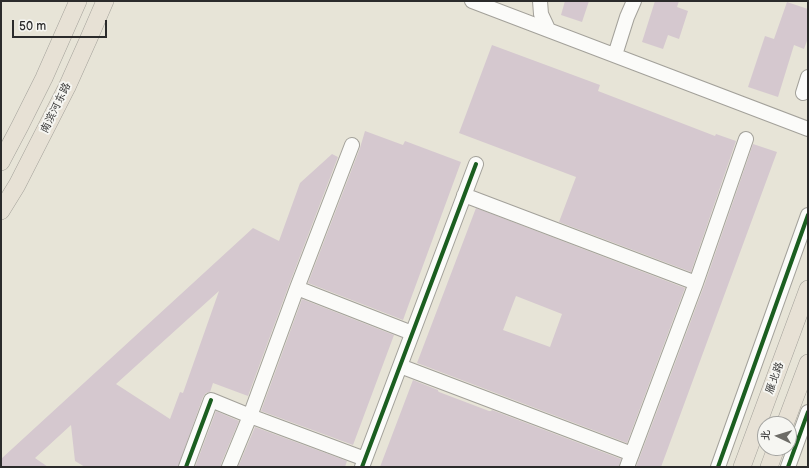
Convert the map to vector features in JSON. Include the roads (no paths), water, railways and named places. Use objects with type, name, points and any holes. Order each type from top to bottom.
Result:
[{"type":"main road","points":[[1,162],[44,78],[78,1]]},
{"type":"main road","name":"南滨河东路","points":[[1,212],[17,185],[67,87],[104,1]]},
{"type":"main road","name":"雁北路","points":[[742,467],[808,289]]},
{"type":"main road","points":[[788,416],[808,363]]},
{"type":"main road","points":[[770,467],[773,456]]},
{"type":"street","points":[[472,1],[808,129]]},
{"type":"street","points":[[540,1],[541,14],[548,29]]},
{"type":"street","points":[[615,55],[634,1]]},
{"type":"street","points":[[803,93],[808,77]]},
{"type":"street","points":[[627,467],[696,283],[746,139]]},
{"type":"street","points":[[229,467],[250,416],[352,145]]},
{"type":"street","points":[[186,467],[211,400],[364,463],[476,164]]},
{"type":"street","points":[[464,195],[696,283]]},
{"type":"street","points":[[718,467],[808,215]]},
{"type":"street","points":[[297,288],[412,333]]},
{"type":"street","points":[[400,366],[632,454]]},
{"type":"street","points":[[788,467],[808,412]]}]
